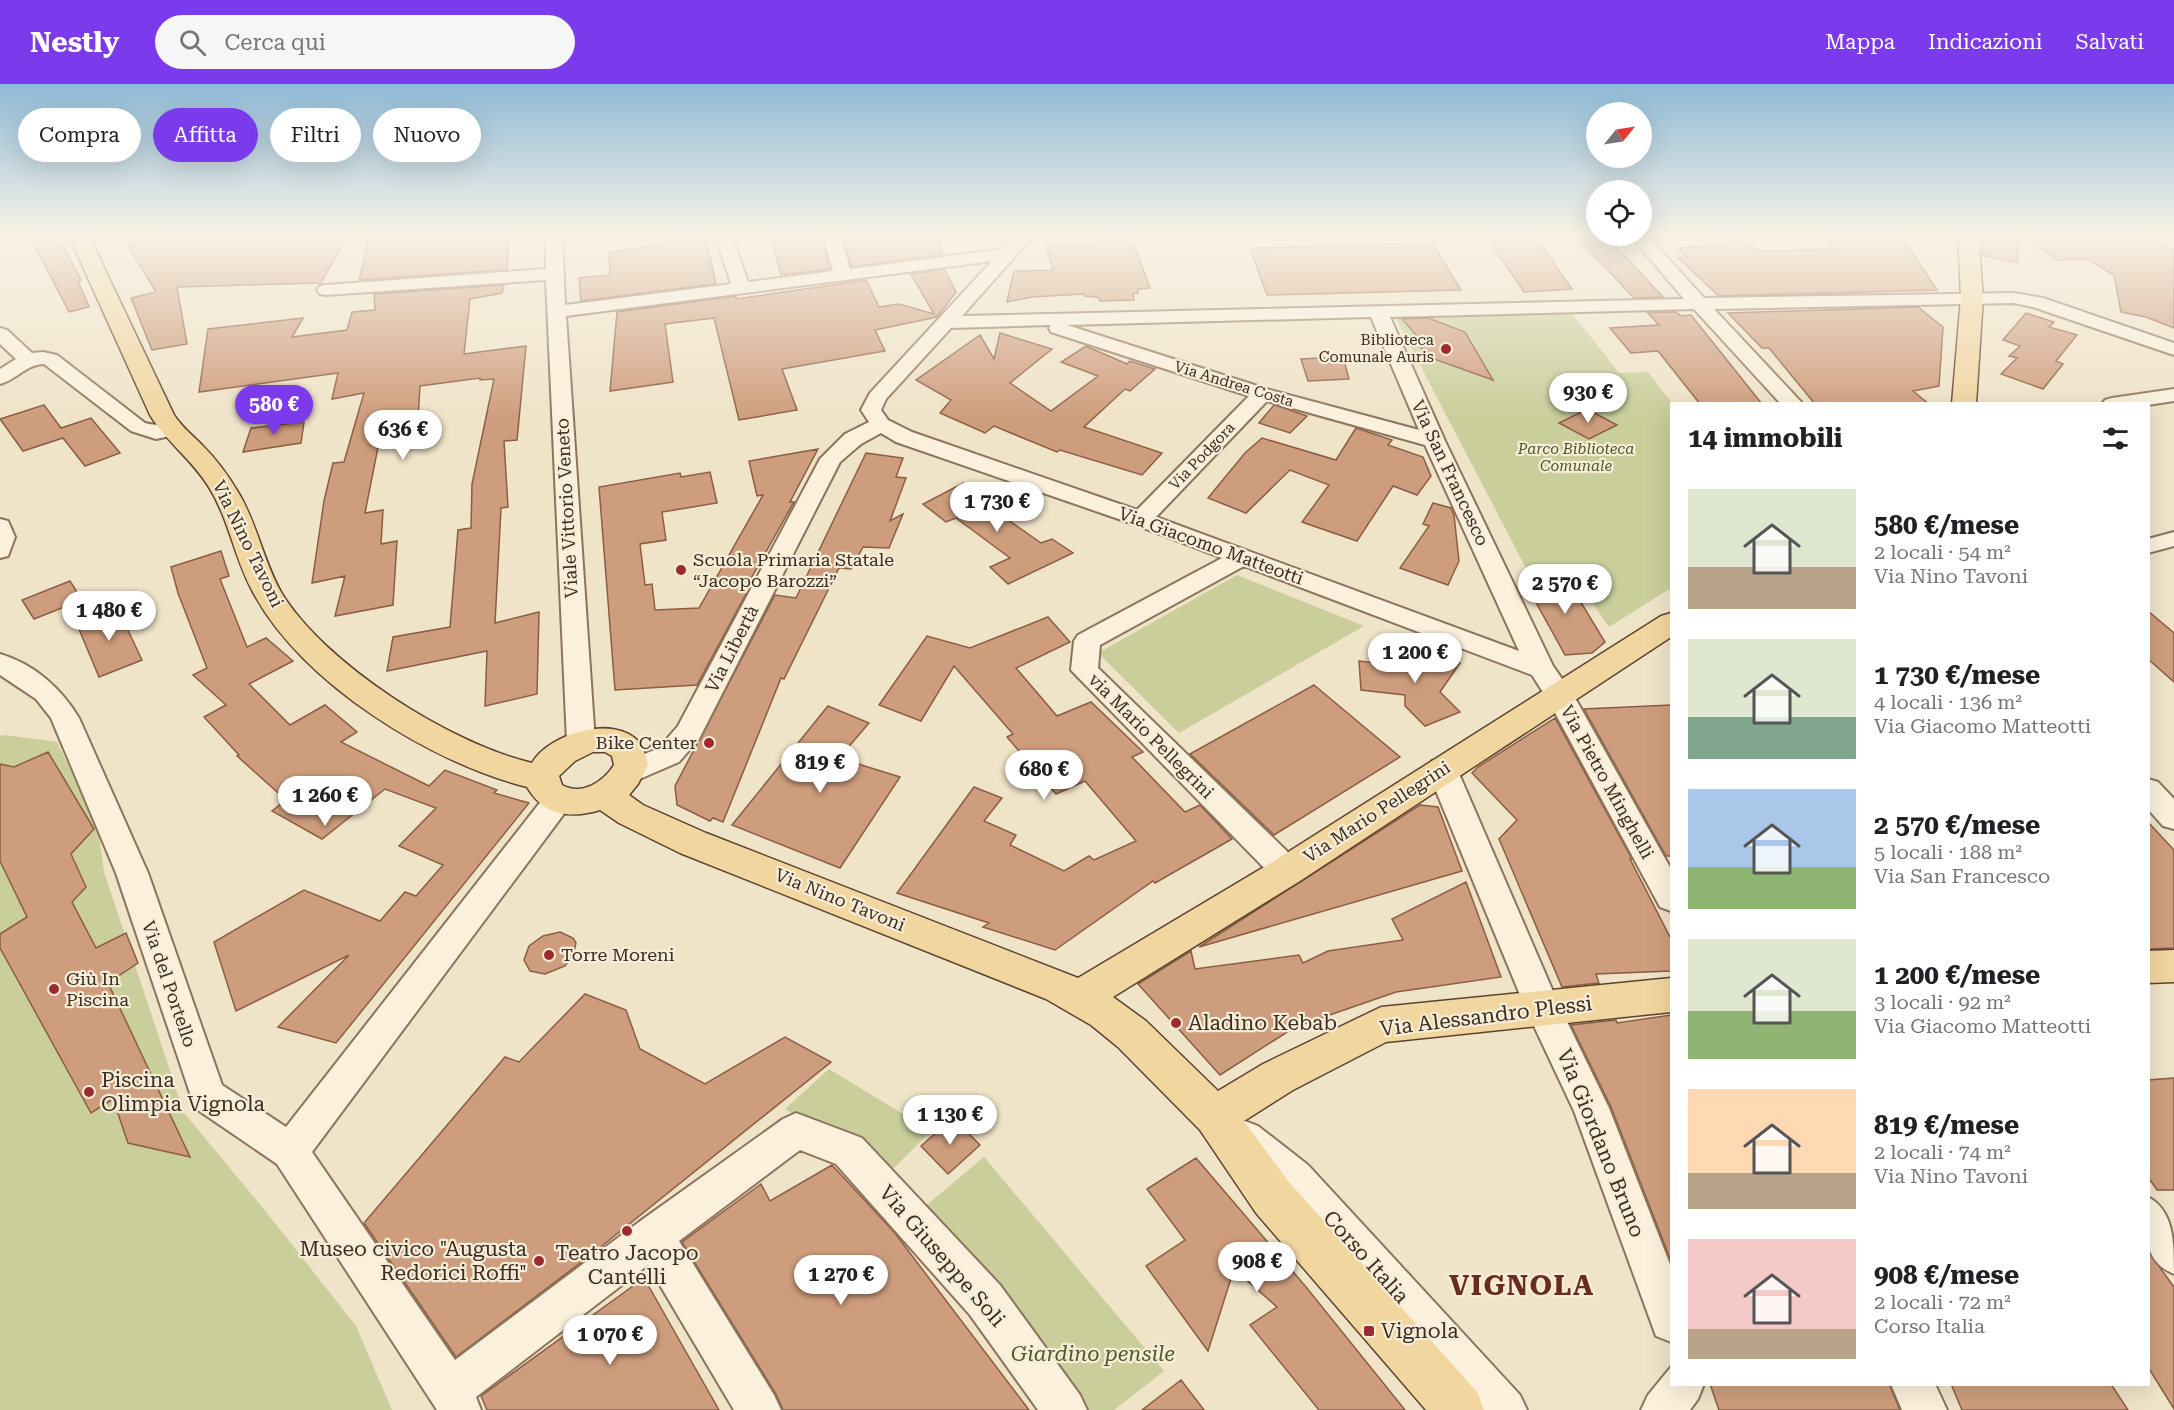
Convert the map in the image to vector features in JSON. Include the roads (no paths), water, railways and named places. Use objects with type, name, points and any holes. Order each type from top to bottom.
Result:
[{"type":"main road","name":"Via Nino Tavoni","points":[[107,296],[172,430],[206,463],[217,479],[239,520],[269,595],[279,610],[324,659],[358,688],[392,712],[498,766],[526,775],[551,788]]},
{"type":"main road","points":[[1964,402],[1972,297]]},
{"type":"main road","name":"Via Mario Pellegrini","points":[[1080,997],[1287,871],[1442,769],[1550,683],[1670,623]]},
{"type":"main road","points":[[603,740],[621,745],[630,757],[616,784],[580,801],[551,788],[546,767],[554,756],[580,742],[603,740]]},
{"type":"main road","name":"Via Nino Tavoni","points":[[616,784],[631,814],[693,843],[1060,987],[1080,997]]},
{"type":"main road","points":[[2150,967],[2174,966]]},
{"type":"main road","name":"Via Alessandro Plessi","points":[[1215,1116],[1278,1077],[1381,1025],[1670,995]]},
{"type":"main road","name":"Corso Italia","points":[[1080,997],[1132,1034],[1215,1116],[1272,1197],[1459,1410]]},
{"type":"street","name":"Viale Vittorio Veneto","points":[[556,296],[580,742]]},
{"type":"street","points":[[556,312],[686,296]]},
{"type":"street","points":[[881,424],[871,410],[878,397],[970,296]]},
{"type":"street","points":[[1692,296],[1791,402]]},
{"type":"street","points":[[947,322],[1972,297],[2014,298],[2037,302],[2174,349]]},
{"type":"street","name":"Via San Francesco","points":[[1378,311],[1434,441],[1550,683]]},
{"type":"street","name":"Via Andrea Costa","points":[[1036,321],[1263,394],[1434,441]]},
{"type":"street","points":[[0,334],[28,360]]},
{"type":"street","points":[[0,378],[28,360],[42,357],[55,361],[117,412],[148,432],[172,430]]},
{"type":"street","name":"Via Podgora","points":[[1141,519],[1263,394]]},
{"type":"street","points":[[2126,402],[2174,395]]},
{"type":"street","name":"Via Giacomo Matteotti","points":[[881,424],[904,437],[1141,519],[1242,557],[1550,683]]},
{"type":"street","name":"Via Libertà","points":[[616,784],[669,755],[689,732],[831,459],[853,439],[881,424]]},
{"type":"street","points":[[0,526],[3,537],[0,551]]},
{"type":"street","points":[[2150,545],[2174,539]]},
{"type":"street","name":"via Mario Pellegrini","points":[[1242,557],[1087,640],[1084,670],[1287,871]]},
{"type":"street","name":"Via del Portello","points":[[0,663],[39,686],[57,702],[65,718],[132,873],[208,1096],[290,1151]]},
{"type":"street","name":"Via Pietro Minghelli","points":[[1550,683],[1670,896]]},
{"type":"street","name":"Via Giordano Bruno","points":[[1442,769],[1542,1007],[1591,1108],[1670,1318]]},
{"type":"street","points":[[551,788],[290,1151],[454,1400],[653,1236],[759,1410]]},
{"type":"street","points":[[2150,792],[2174,818]]},
{"type":"street","name":"Corso Italia","points":[[1215,1116],[1294,1178],[1505,1410]]},
{"type":"street","name":"Via Giuseppe Soli","points":[[653,1236],[796,1131],[849,1151],[986,1300],[1065,1410]]},
{"type":"street","points":[[2150,1219],[2174,1254]]},
{"type":"street","points":[[1663,1410],[1681,1386]]},
{"type":"street","points":[[1913,1386],[1925,1410]]},
{"type":"place","name":"Biblioteca Comunale Auris","points":[[1446,349]]},
{"type":"place","name":"Scuola Primaria Statale “Jacopo Barozzi”","points":[[681,570]]},
{"type":"place","name":"Bike Center","points":[[709,743]]},
{"type":"place","name":"Torre Moreni","points":[[549,955]]},
{"type":"place","name":"Giù In Piscina","points":[[54,989]]},
{"type":"place","name":"Aladino Kebab","points":[[1176,1023]]},
{"type":"place","name":"Piscina Olimpia Vignola","points":[[89,1092]]},
{"type":"place","name":"Teatro Jacopo Cantelli","points":[[627,1231]]},
{"type":"place","name":"Museo civico \"Augusta Redorici Roffi\"","points":[[539,1261]]},
{"type":"place","name":"Vignola","points":[[1369,1331]]},
{"type":"district","name":"VIGNOLA","points":[[1522,1285]]},
{"type":"park label","name":"Parco Biblioteca Comunale","points":[[1576,458]]},
{"type":"park label","name":"Giardino pensile","points":[[1093,1354]]}]
